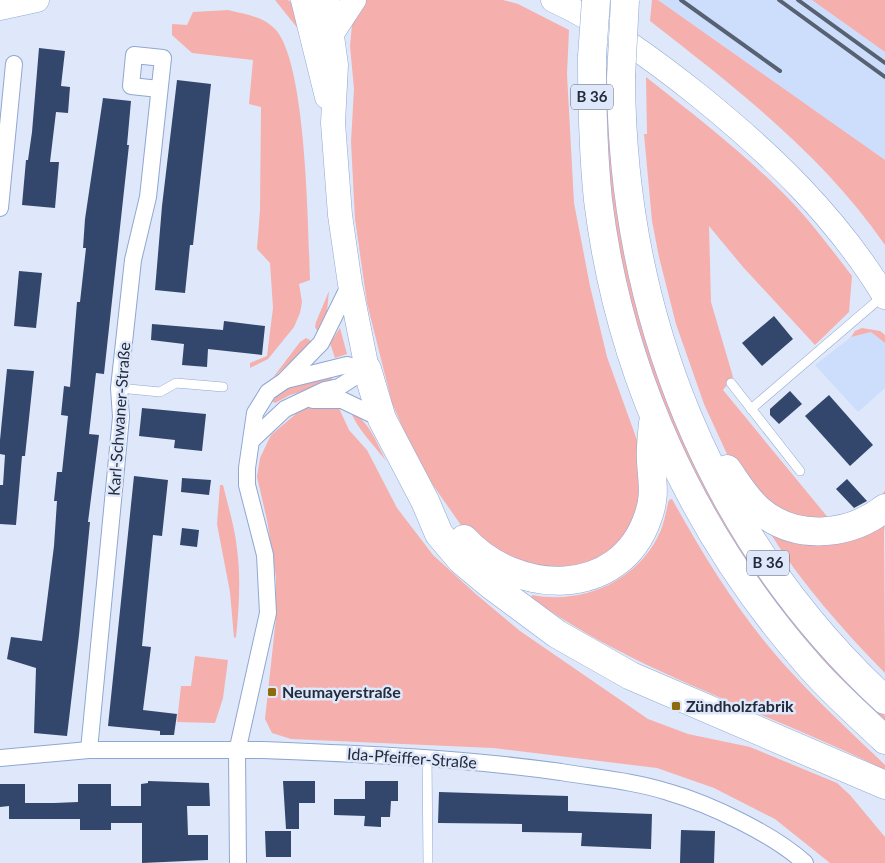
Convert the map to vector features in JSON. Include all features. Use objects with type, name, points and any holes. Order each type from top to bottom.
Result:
[{"type":"highway","name":"B 36","points":[[596,0],[592,57],[593,137],[598,200],[610,273],[631,351],[653,416],[680,477],[720,546],[759,604],[808,665],[885,740]]},
{"type":"highway","name":"B 36","points":[[625,0],[621,78],[625,172],[638,260],[664,357],[706,460],[735,515],[772,569],[833,647],[885,700]]},
{"type":"highway","points":[[367,369],[382,419],[425,501],[439,534],[462,560],[524,612],[557,634],[631,676],[885,785]]},
{"type":"highway","points":[[682,405],[746,496],[774,520],[796,529],[824,532],[847,529],[870,519],[885,508]]},
{"type":"highway","points":[[425,501],[469,545],[492,562],[518,575],[556,582],[595,575],[612,565],[627,551],[648,519],[654,484],[651,461],[653,416]]},
{"type":"main road","points":[[303,0],[333,123]]},
{"type":"main road","points":[[327,0],[333,32],[336,66],[333,123],[340,214],[350,284],[367,369]]},
{"type":"main road","points":[[333,32],[354,0]]},
{"type":"main road","points":[[553,0],[639,51],[671,74],[749,137],[812,199],[855,250],[885,296]]},
{"type":"street","points":[[0,208],[14,64]]},
{"type":"street","name":"Karl-Schwaner-Straße","points":[[89,750],[122,417],[119,388],[133,260],[148,197],[159,89]]},
{"type":"street","points":[[238,863],[237,752],[268,614],[265,555],[250,506],[247,485],[247,468],[255,414],[268,392],[284,381],[321,343],[350,284]]},
{"type":"street","points":[[284,381],[347,365],[367,369]]},
{"type":"street","points":[[252,440],[285,409],[325,390],[339,387],[367,369]]},
{"type":"street","points":[[305,400],[342,400],[382,419]]},
{"type":"street","name":"Ida-Pfeiffer-Straße","points":[[0,758],[89,750],[210,748],[237,752],[263,750],[427,757],[511,765],[615,780],[669,792],[743,823],[792,852],[805,863]]},
{"type":"lane","points":[[751,409],[885,296]]},
{"type":"lane","points":[[119,388],[160,392],[176,383],[223,387]]},
{"type":"lane","points":[[731,383],[800,471]]},
{"type":"lane","points":[[427,757],[428,863]]},
{"type":"shaded area","points":[[275,0],[288,0],[292,3],[299,30]]},
{"type":"shaded area","points":[[362,0],[503,0],[518,4],[569,30],[567,74],[574,203],[590,286],[607,357],[637,440],[645,477],[645,510],[609,559],[539,574],[463,528],[419,465],[392,403],[367,303],[355,219],[351,142],[354,89],[350,46],[353,14]]},
{"type":"shaded area","points":[[652,0],[658,0],[885,160],[885,245],[861,212],[806,152],[746,98],[650,21]]},
{"type":"shaded area","points":[[658,0],[812,0],[885,52],[885,160]]},
{"type":"shaded area","points":[[812,0],[885,0],[885,52]]},
{"type":"shaded area","points":[[228,10],[252,16],[269,24],[274,28],[285,46],[293,74],[304,147],[310,280],[299,284],[302,302],[294,327],[268,359],[250,368],[250,363],[267,356],[273,308],[270,263],[257,249],[260,210],[261,107],[249,104],[253,60],[192,53],[172,35],[172,24],[187,25],[193,12]]},
{"type":"shaded area","points":[[603,65],[609,69],[611,140],[619,211],[631,280],[649,349],[673,415],[702,479],[737,541],[778,599],[885,716],[885,725],[836,678],[764,592],[696,482],[642,351],[611,216]]},
{"type":"shaded area","points":[[646,77],[697,117],[778,188],[808,220],[852,276],[849,312],[815,345],[743,267],[709,226],[711,302],[733,377],[723,390],[830,520],[876,501],[885,491],[885,499],[842,523],[773,511],[732,465],[704,404],[676,324],[652,221],[644,134],[647,134]]},
{"type":"shaded area","points":[[329,291],[326,322],[319,334],[315,327],[316,322]]},
{"type":"shaded area","points":[[340,328],[347,354],[335,358],[330,343]]},
{"type":"shaded area","points":[[862,328],[880,331],[885,335],[885,343],[871,332],[851,337],[855,331]]},
{"type":"shaded area","points":[[871,332],[885,343],[885,388],[858,412],[815,365],[851,337]]},
{"type":"shaded area","points":[[306,338],[313,342],[272,379],[300,342]]},
{"type":"shaded area","points":[[331,375],[333,383],[290,395],[275,403],[272,401],[272,398],[290,386]]},
{"type":"shaded area","points":[[338,406],[349,430],[367,450],[397,508],[433,555],[520,631],[648,719],[688,734],[750,747],[837,783],[850,795],[885,837],[885,863],[830,863],[775,819],[714,788],[657,768],[493,748],[291,739],[272,733],[265,719],[276,618],[276,577],[267,520],[257,477],[260,458],[271,435],[297,413],[309,407]]},
{"type":"shaded area","points":[[350,410],[368,427],[386,461],[361,430]]},
{"type":"shaded area","points":[[220,485],[223,485],[231,517],[238,560],[239,604],[236,637],[234,638],[230,592],[217,524]]},
{"type":"shaded area","points":[[672,499],[712,567],[756,631],[801,683],[885,765],[885,770],[617,650],[573,626],[531,598],[532,595],[552,597],[590,592],[608,585],[625,575],[652,548],[664,522],[669,500]]},
{"type":"shaded area","points":[[885,522],[885,673],[824,606],[796,571],[770,533],[802,544],[829,544],[855,537]]},
{"type":"shaded area","points":[[195,656],[228,660],[223,698],[215,723],[177,722],[181,686],[191,686]]},
{"type":"building","points":[[39,48],[65,51],[61,86],[70,87],[68,113],[56,112],[50,162],[59,162],[55,208],[22,205],[26,160],[28,160],[32,132]]},
{"type":"building","points":[[177,80],[211,84],[193,245],[190,245],[185,293],[155,290],[162,206]]},
{"type":"building","points":[[103,98],[131,101],[127,145],[129,145],[104,374],[96,373],[89,434],[99,435],[88,522],[90,522],[79,635],[67,736],[34,733],[36,668],[7,659],[11,637],[42,641],[54,546],[57,501],[54,501],[57,472],[62,472],[68,416],[61,415],[64,386],[70,387],[77,302],[80,302],[86,248],[83,248],[85,219]]},
{"type":"building","points":[[19,271],[42,273],[36,328],[14,326]]},
{"type":"building","points":[[774,316],[793,339],[762,366],[742,343]]},
{"type":"building","points":[[224,321],[265,326],[262,355],[208,349],[207,367],[182,365],[184,344],[151,340],[152,324],[223,330]]},
{"type":"building","points":[[7,369],[34,371],[25,456],[22,456],[16,525],[0,524],[0,485],[3,485],[5,455],[0,454],[0,440]]},
{"type":"building","points":[[790,391],[802,404],[779,424],[770,415],[770,409]]},
{"type":"building","points":[[829,395],[873,445],[850,466],[805,416]]},
{"type":"building","points":[[142,408],[206,414],[202,451],[174,448],[175,440],[139,436]]},
{"type":"building","points":[[134,476],[168,480],[162,536],[153,535],[142,646],[151,647],[143,710],[177,714],[174,735],[160,735],[160,731],[108,726]]},
{"type":"building","points":[[182,478],[211,480],[209,495],[181,492]]},
{"type":"building","points":[[847,479],[867,501],[854,508],[836,489]]},
{"type":"building","points":[[182,528],[199,530],[197,547],[180,545]]},
{"type":"building","points":[[148,781],[209,783],[210,806],[187,806],[188,835],[208,835],[208,860],[142,863],[142,823],[111,823],[111,830],[80,830],[80,819],[9,819],[9,806],[0,807],[0,784],[25,784],[25,803],[54,803],[78,802],[78,784],[111,784],[111,806],[141,806],[141,784],[148,783]]},
{"type":"building","points":[[283,781],[315,781],[315,803],[299,803],[299,829],[286,829]]},
{"type":"building","points":[[365,781],[398,781],[398,801],[391,801],[390,817],[381,817],[381,827],[364,826],[365,816],[334,815],[334,799],[365,799]]},
{"type":"building","points":[[439,792],[568,796],[568,811],[652,814],[651,849],[581,846],[582,833],[522,832],[522,824],[438,823]]},
{"type":"building","points":[[681,830],[715,831],[714,863],[680,863]]},
{"type":"building","points":[[265,831],[291,831],[291,857],[266,857]]},
{"type":"railway","points":[[681,0],[780,71]]},
{"type":"railway","points":[[779,0],[885,77]]},
{"type":"railway","points":[[798,0],[885,63]]},
{"type":"place","name":"Neumayerstraße","points":[[272,692]]},
{"type":"place","name":"Zündholzfabrik","points":[[676,706]]}]
